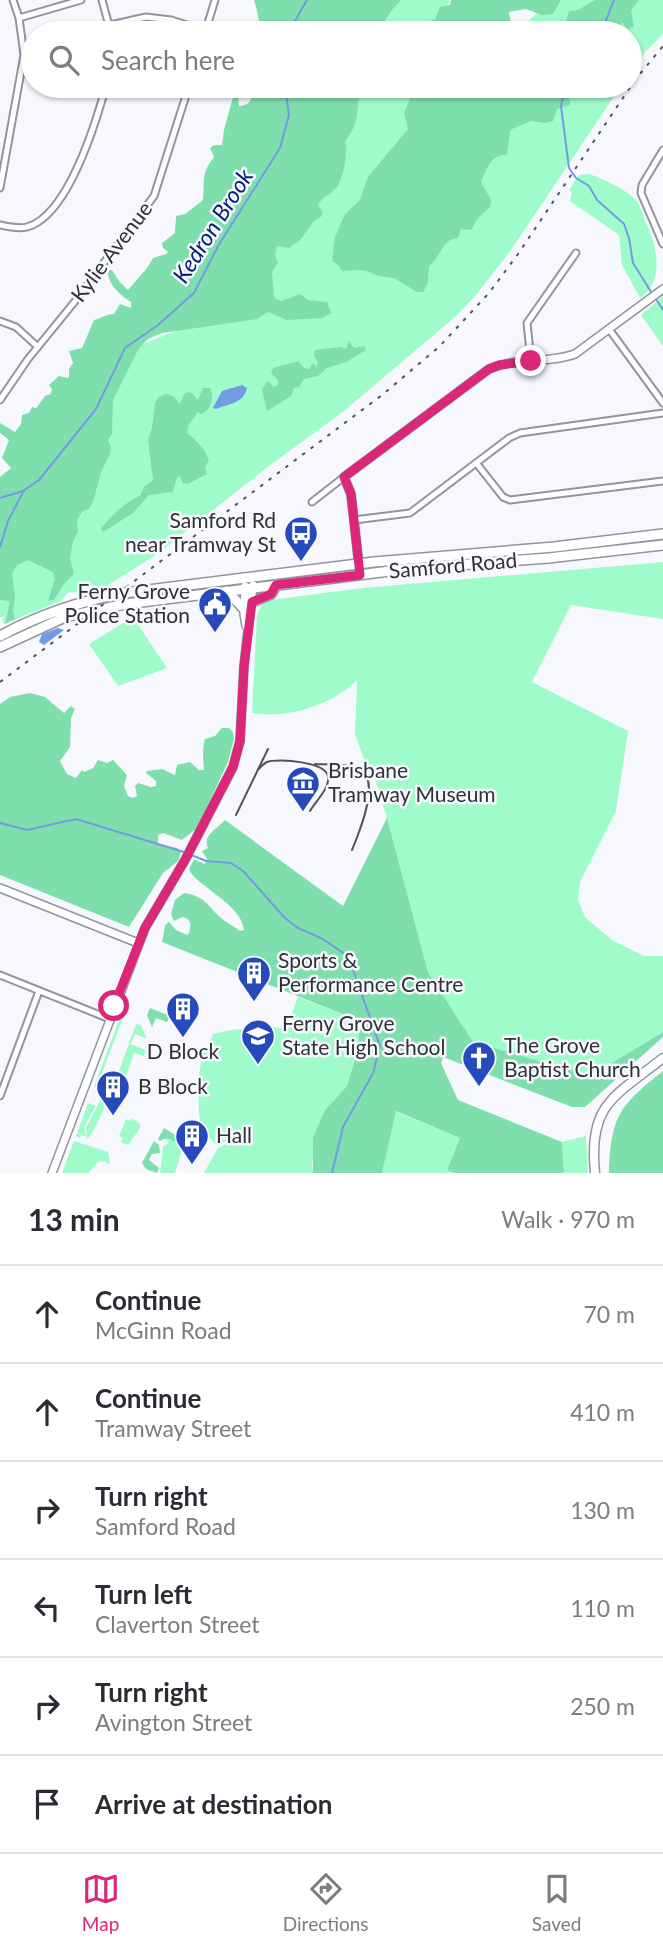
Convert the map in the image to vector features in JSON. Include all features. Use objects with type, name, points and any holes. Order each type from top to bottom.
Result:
[{"type":"main road","name":"Samford Road","points":[[0,636],[48,613],[124,593],[359,564],[554,547],[663,534]]},
{"type":"main road","name":"Samford Road","points":[[0,647],[48,624],[97,609],[360,575],[663,545]]},
{"type":"main road","points":[[227,591],[238,605],[248,606],[271,594],[276,585]]},
{"type":"main road","points":[[596,1173],[593,1139],[603,1110],[614,1097],[663,1058]]},
{"type":"street","points":[[13,0],[21,33]]},
{"type":"street","points":[[19,18],[81,0]]},
{"type":"street","points":[[102,0],[109,21]]},
{"type":"street","points":[[209,21],[215,0]]},
{"type":"street","points":[[128,21],[146,17],[174,21]]},
{"type":"street","points":[[0,188],[3,155],[21,69]]},
{"type":"street","points":[[0,225],[19,228],[31,226],[44,216],[65,192],[75,176],[102,98]]},
{"type":"street","name":"Kylie Avenue","points":[[0,400],[154,196],[186,98]]},
{"type":"street","points":[[663,150],[642,185],[641,193],[663,244]]},
{"type":"street","points":[[531,361],[527,323],[576,253]]},
{"type":"street","points":[[312,502],[489,369],[499,365],[571,355],[662,290]]},
{"type":"street","points":[[0,321],[16,327],[38,347]]},
{"type":"street","points":[[609,330],[663,404]]},
{"type":"street","points":[[354,520],[410,513],[520,433],[663,413]]},
{"type":"street","points":[[477,464],[503,498],[510,500],[663,481]]},
{"type":"street","points":[[344,477],[351,494],[360,575]]},
{"type":"street","points":[[52,1173],[138,943],[199,835],[237,755],[250,577]]},
{"type":"street","points":[[0,888],[138,943]]},
{"type":"street","points":[[0,975],[110,1019]]},
{"type":"street","points":[[0,1096],[39,991]]},
{"type":"green space","points":[[254,0],[401,0],[385,21],[259,21]]},
{"type":"green space","points":[[348,0],[450,0],[443,21],[337,21]]},
{"type":"green space","points":[[451,0],[561,0],[553,14],[542,15],[526,9],[509,12],[510,21],[430,21],[435,19],[440,7],[450,5]]},
{"type":"green space","points":[[552,0],[663,0],[663,34],[642,56],[642,21],[528,21]]},
{"type":"green space","points":[[595,0],[639,0],[631,10],[633,21],[566,21],[569,11],[578,10]]},
{"type":"green space","points":[[233,98],[238,98],[239,106],[251,99],[359,98],[356,121],[345,141],[346,158],[340,181],[320,202],[318,205],[322,216],[314,221],[301,239],[289,248],[277,246],[275,256],[278,263],[272,272],[274,298],[281,301],[300,294],[308,300],[327,302],[331,313],[322,318],[287,320],[268,312],[257,319],[162,333],[148,339],[139,348],[113,400],[112,434],[108,440],[110,454],[101,472],[93,502],[77,520],[78,532],[73,541],[70,558],[74,574],[54,600],[48,601],[55,579],[53,572],[28,560],[17,565],[12,574],[15,619],[5,624],[10,601],[0,600],[0,477],[11,468],[2,458],[9,440],[0,433],[0,423],[15,432],[21,424],[22,415],[29,413],[32,407],[36,408],[45,396],[51,394],[49,385],[59,376],[69,377],[69,369],[73,363],[69,351],[82,348],[94,320],[114,314],[120,304],[131,308],[131,302],[112,284],[108,270],[112,270],[128,290],[153,258],[168,252],[162,243],[175,233],[176,216],[185,214],[203,200],[205,174],[214,157],[210,148],[222,145]]},
{"type":"green space","points":[[310,98],[613,98],[511,250],[477,294],[455,317],[344,411],[156,555],[105,587],[80,593],[68,592],[61,601],[4,624],[2,620],[5,616],[0,618],[0,524],[108,395],[138,346],[195,323]]},
{"type":"green space","points":[[410,98],[569,98],[570,105],[557,109],[553,121],[531,121],[510,130],[507,155],[494,160],[481,182],[491,200],[490,207],[477,219],[471,230],[461,229],[458,238],[445,245],[429,266],[428,283],[423,292],[417,292],[394,278],[363,270],[342,271],[332,261],[335,237],[345,214],[360,200],[368,177],[408,129],[404,113]]},
{"type":"green space","points":[[589,174],[628,193],[641,209],[654,245],[657,266],[652,284],[640,298],[622,265],[619,235],[570,201],[572,192],[569,190],[579,175]]},
{"type":"green space","points":[[663,296],[663,346],[641,315]]},
{"type":"green space","points":[[349,341],[354,348],[364,346],[366,350],[346,362],[327,368],[318,376],[304,379],[299,387],[294,388],[291,396],[267,411],[262,389],[268,381],[274,387],[278,385],[278,380],[271,373],[273,368],[298,361],[304,368],[309,369],[313,363],[316,367],[318,363],[315,350],[341,347],[346,349]]},
{"type":"green space","points":[[203,388],[210,388],[211,402],[205,412],[198,412],[188,426],[187,433],[207,456],[207,474],[188,484],[183,483],[180,476],[177,477],[173,492],[149,495],[133,513],[103,532],[101,529],[108,520],[140,496],[144,487],[153,480],[148,440],[155,403],[159,397],[166,394],[173,396],[180,404],[187,392],[192,393],[198,400]]},
{"type":"green space","points":[[663,562],[663,619],[571,605],[532,682],[628,731],[616,811],[580,882],[578,900],[585,917],[612,940],[644,956],[663,956],[663,1032],[590,1076],[473,1043],[428,972],[387,818],[373,773],[366,764],[355,735],[357,680],[335,697],[309,708],[280,714],[252,713],[257,615],[263,603],[270,600],[363,588]]},
{"type":"green space","points":[[133,617],[167,668],[118,686],[89,644]]},
{"type":"green space","points":[[30,693],[45,697],[64,713],[71,706],[75,709],[71,718],[70,747],[60,761],[67,774],[76,778],[82,770],[84,772],[93,768],[98,760],[107,763],[113,760],[127,775],[124,786],[128,796],[133,798],[137,796],[135,786],[138,783],[156,786],[156,781],[147,771],[162,769],[175,775],[177,765],[190,762],[199,770],[204,770],[205,739],[215,736],[222,728],[229,728],[233,732],[234,739],[228,762],[197,828],[182,840],[163,833],[158,835],[158,844],[177,848],[181,852],[178,861],[163,873],[129,927],[0,875],[0,704],[10,697]]},
{"type":"green space","points":[[387,818],[428,972],[473,1042],[590,1076],[663,1032],[663,1037],[585,1107],[572,1107],[443,1057],[441,1063],[458,1100],[562,1142],[564,1173],[455,1173],[447,1170],[460,1138],[396,1111],[382,1173],[313,1173],[313,1138],[325,1110],[347,1086],[358,1050],[360,1021],[162,942],[165,925],[169,922],[176,930],[187,935],[189,933],[189,921],[182,917],[174,921],[171,914],[175,900],[184,893],[199,897],[219,917],[240,931],[244,930],[241,921],[227,903],[192,875],[189,869],[194,859],[205,864],[207,859],[202,851],[208,848],[207,839],[225,820],[343,906]]},
{"type":"green space","points":[[298,997],[360,1021],[358,1050],[347,1086],[325,1110],[312,1163],[313,1173],[204,1173],[218,1148],[232,1141],[225,1141],[217,1146],[201,1124],[198,1091],[201,1065],[213,1034],[241,1029],[269,1034],[272,1027],[286,1029]]},
{"type":"green space","points":[[126,1001],[128,1004],[98,1084],[103,1091],[94,1087]]},
{"type":"green space","points":[[150,1008],[170,1016],[167,1022],[156,1018],[152,1027],[147,1015]]},
{"type":"green space","points":[[136,1024],[141,1025],[147,1039],[135,1034],[131,1044],[146,1050],[144,1056],[134,1053],[121,1091],[114,1088],[115,1082]]},
{"type":"green space","points":[[663,1071],[663,1173],[609,1173],[612,1138],[620,1114],[636,1094]]},
{"type":"green space","points":[[106,1089],[112,1094],[87,1140],[86,1128]]},
{"type":"green space","points":[[88,1103],[96,1106],[84,1127],[86,1137],[81,1135],[80,1138],[76,1136]]},
{"type":"green space","points":[[395,1111],[460,1138],[447,1170],[455,1173],[382,1173]]},
{"type":"green space","points":[[132,1118],[140,1124],[140,1128],[128,1145],[121,1142],[123,1138],[119,1136],[126,1119],[130,1121]]},
{"type":"green space","points":[[164,1128],[188,1143],[185,1152],[182,1146],[171,1140],[158,1139]]},
{"type":"green space","points":[[586,1136],[588,1173],[564,1173],[562,1142]]},
{"type":"green space","points":[[167,1139],[183,1147],[175,1173],[160,1173],[163,1146],[168,1144]]},
{"type":"green space","points":[[74,1141],[108,1152],[110,1163],[98,1162],[88,1173],[62,1173]]},
{"type":"green space","points":[[154,1141],[159,1145],[160,1153],[152,1154],[149,1160],[159,1168],[157,1173],[146,1169],[142,1163]]},
{"type":"water","points":[[242,385],[247,388],[239,400],[213,408],[222,391]]},
{"type":"water","points":[[58,628],[64,630],[44,645],[39,642],[42,634]]},
{"type":"waterway","name":"Kedron Brook","points":[[295,21],[307,0]]},
{"type":"waterway","points":[[606,21],[614,0]]},
{"type":"waterway","name":"Kedron Brook","points":[[0,498],[23,491],[39,480],[96,409],[125,348],[158,325],[194,293],[218,246],[280,148],[289,115],[287,98]]},
{"type":"waterway","points":[[563,98],[561,106],[569,168],[576,178],[589,186],[597,200],[624,224],[633,263],[653,295]]},
{"type":"waterway","points":[[656,299],[663,310]]},
{"type":"waterway","points":[[0,547],[8,521],[23,492]]},
{"type":"waterway","points":[[0,823],[27,830],[76,819],[184,852]]},
{"type":"waterway","points":[[189,854],[206,861],[231,863],[243,871],[285,918],[342,952],[351,964],[380,1046],[373,1073],[343,1127],[332,1173]]},
{"type":"tram line","points":[[236,815],[268,749]]},
{"type":"tram line","points":[[259,769],[267,762],[281,761],[302,762],[326,772],[327,786],[310,811]]},
{"type":"tram line","points":[[315,764],[349,766],[366,775],[369,783],[367,807],[352,850]]},
{"type":"railway","points":[[642,72],[663,46]]},
{"type":"railway","points":[[0,682],[382,395],[439,347],[489,293],[518,254],[623,98]]},
{"type":"place","name":"Samford Rd near Tramway St","points":[[301,563]]},
{"type":"place","name":"Ferny Grove Police Station","points":[[215,634]]},
{"type":"place","name":"Brisbane Tramway Museum","points":[[303,813]]},
{"type":"place","name":"Sports & Performance Centre","points":[[254,1003]]},
{"type":"place","name":"D Block","points":[[183,1039]]},
{"type":"place","name":"Ferny Grove State High School","points":[[258,1066]]},
{"type":"place","name":"The Grove Baptist Church","points":[[479,1088]]},
{"type":"place","name":"B Block","points":[[113,1117]]},
{"type":"place","name":"Hall","points":[[192,1166]]},
{"type":"route","points":[[114,1006],[145,928],[185,860],[233,767],[240,741],[241,698],[252,602],[271,594],[276,585],[360,575],[351,494],[344,477],[489,369],[531,361]]}]
